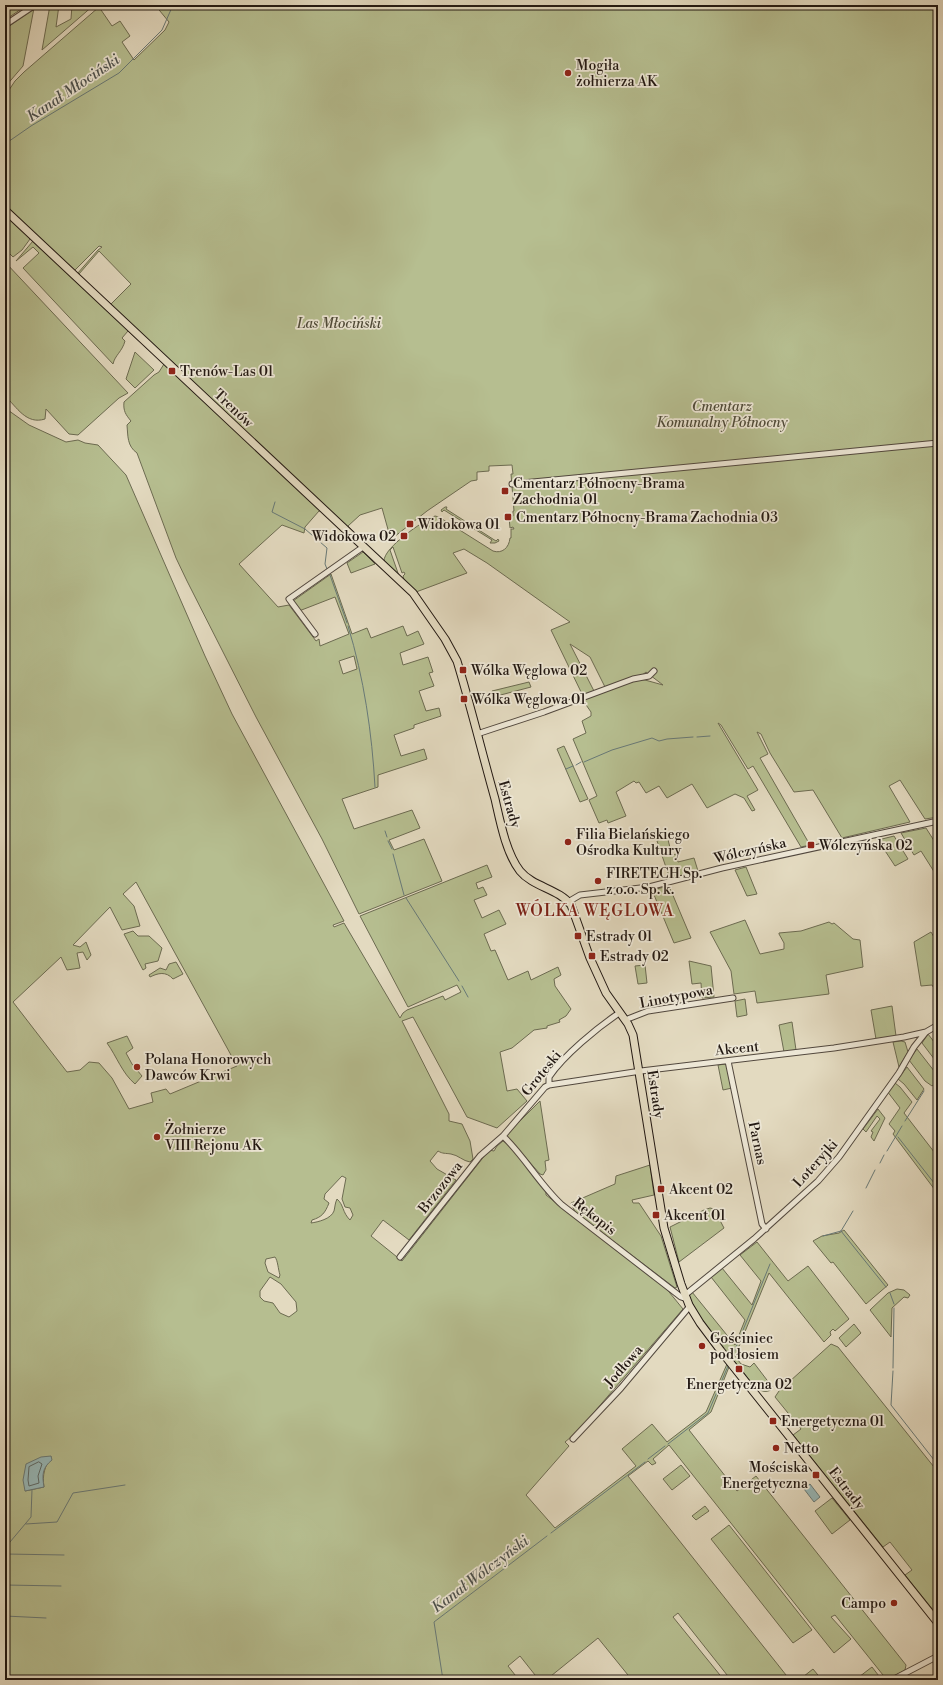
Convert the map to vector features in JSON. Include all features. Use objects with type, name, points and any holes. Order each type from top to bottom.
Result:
[{"type":"main road","name":"Trenów","points":[[5,210],[376,559]]},
{"type":"main road","name":"Estrady","points":[[376,559],[421,603],[452,651],[459,668],[504,831],[518,867],[530,880],[568,902],[606,993],[625,1020],[633,1035],[663,1221],[690,1306],[700,1324],[721,1351],[938,1623]]},
{"type":"street","points":[[5,25],[35,5]]},
{"type":"street","points":[[512,484],[938,443]]},
{"type":"street","points":[[315,634],[289,599],[363,547]]},
{"type":"street","points":[[476,734],[544,712],[633,679],[649,676],[654,671]]},
{"type":"street","name":"Wólczyńska","points":[[568,902],[580,896],[649,887],[722,868],[938,821]]},
{"type":"street","name":"Linotypowa","points":[[625,1020],[648,1010],[733,998]]},
{"type":"street","name":"Groteski","points":[[503,1136],[549,1085],[549,1077],[562,1063],[598,1028],[620,1013]]},
{"type":"street","name":"Loteryjki","points":[[686,1297],[766,1229],[818,1181],[839,1157],[899,1073],[914,1047],[926,1032],[938,1025]]},
{"type":"street","name":"Akcent","points":[[549,1085],[639,1072],[834,1048],[926,1032]]},
{"type":"street","name":"Parnas","points":[[728,1061],[762,1224],[766,1229]]},
{"type":"street","name":"Rękopis","points":[[503,1136],[522,1157],[553,1197],[562,1205],[681,1297],[686,1297]]},
{"type":"street","name":"Brzozowa","points":[[400,1257],[480,1156],[503,1136]]},
{"type":"street","name":"Jodłowa","points":[[572,1439],[621,1388],[690,1306]]},
{"type":"street","points":[[892,1680],[938,1656]]},
{"type":"green space","points":[[5,5],[27,5],[5,20]]},
{"type":"green space","points":[[50,5],[59,5],[56,27],[71,19],[72,5],[94,5],[42,50]]},
{"type":"green space","points":[[155,5],[938,5],[938,817],[925,819],[900,780],[889,786],[910,822],[842,838],[813,790],[794,792],[770,753],[761,734],[757,732],[768,754],[760,758],[810,845],[801,847],[753,766],[748,769],[721,725],[718,723],[758,790],[747,796],[755,810],[752,811],[744,798],[735,794],[707,808],[692,784],[667,798],[659,786],[646,793],[639,782],[636,783],[634,781],[616,792],[626,816],[608,823],[607,820],[599,823],[589,800],[597,796],[573,739],[586,733],[582,721],[591,716],[591,712],[582,699],[636,679],[663,685],[646,672],[641,676],[605,687],[590,657],[570,644],[594,691],[583,696],[551,630],[570,622],[487,563],[464,549],[453,553],[467,573],[416,592],[405,583],[403,576],[405,574],[404,572],[402,573],[393,547],[390,550],[399,576],[384,561],[390,549],[397,542],[422,523],[435,516],[439,517],[493,551],[502,551],[507,547],[511,538],[511,529],[514,529],[513,527],[510,528],[509,517],[513,516],[514,511],[511,474],[513,474],[512,465],[489,466],[489,471],[477,472],[477,480],[471,481],[427,511],[394,537],[392,529],[390,529],[392,539],[389,541],[386,541],[383,537],[389,533],[382,508],[360,515],[348,526],[353,532],[93,289],[111,304],[131,284],[99,251],[79,274],[90,285],[77,274],[102,247],[99,246],[73,272],[5,208],[5,96],[15,81],[99,7],[112,26],[120,21],[130,36],[122,42],[134,60],[165,30],[169,22]]},
{"type":"green space","points":[[34,8],[23,66],[5,87],[5,28]]},
{"type":"green space","points":[[5,214],[30,239],[22,250],[13,257],[5,249]]},
{"type":"green space","points":[[33,241],[162,362],[128,331],[122,338],[125,341],[124,345],[115,358],[113,364],[23,268],[39,253],[33,247],[16,261]]},
{"type":"green space","points":[[5,262],[128,393],[119,398],[78,435],[69,434],[46,409],[45,419],[38,420],[27,417],[22,414],[5,396]]},
{"type":"green space","points":[[135,352],[154,370],[135,388],[126,379]]},
{"type":"green space","points":[[164,364],[321,511],[319,511],[305,527],[304,533],[282,525],[239,564],[278,607],[289,605],[316,641],[319,639],[320,646],[349,634],[335,597],[299,611],[293,601],[331,574],[352,634],[367,628],[371,638],[403,626],[407,636],[418,631],[424,644],[400,653],[403,665],[428,657],[433,672],[429,673],[434,686],[419,691],[426,711],[439,708],[441,716],[414,725],[414,728],[394,735],[401,756],[424,749],[427,759],[378,775],[378,787],[342,799],[354,829],[412,810],[420,828],[389,840],[394,850],[424,839],[442,881],[359,914],[322,839],[256,717],[187,581],[176,558],[137,453],[131,447],[127,425],[131,421],[125,413],[124,402],[159,372]],"holes":[[[354,656],[357,669],[343,674],[339,661]]]},
{"type":"green space","points":[[5,408],[29,425],[66,442],[78,440],[85,443],[98,445],[126,475],[232,714],[344,921],[333,925],[334,927],[344,923],[400,1018],[407,1010],[443,996],[445,1000],[461,992],[457,985],[408,1007],[360,916],[487,865],[492,877],[476,883],[478,889],[483,887],[487,895],[474,900],[482,918],[499,910],[506,924],[484,934],[491,951],[495,950],[508,980],[528,971],[531,980],[558,967],[561,975],[554,979],[555,986],[571,1009],[566,1016],[559,1020],[560,1022],[547,1026],[547,1028],[534,1030],[512,1048],[500,1052],[507,1091],[517,1089],[527,1101],[497,1128],[467,1117],[413,1017],[402,1021],[449,1114],[449,1121],[462,1124],[470,1141],[473,1159],[470,1162],[454,1155],[438,1151],[430,1161],[437,1169],[456,1180],[409,1240],[383,1220],[371,1236],[402,1261],[489,1150],[494,1151],[503,1141],[510,1146],[546,1189],[546,1195],[665,1287],[683,1309],[577,1432],[565,1442],[569,1446],[526,1495],[555,1528],[636,1466],[622,1449],[652,1424],[667,1442],[706,1412],[727,1364],[729,1367],[711,1412],[689,1430],[737,1491],[756,1476],[906,1665],[905,1670],[887,1680],[835,1615],[831,1617],[851,1639],[834,1653],[669,1445],[653,1459],[656,1463],[652,1465],[648,1461],[628,1476],[790,1680],[731,1680],[678,1613],[673,1617],[724,1680],[632,1680],[598,1638],[546,1680],[539,1680],[520,1656],[508,1666],[519,1680],[5,1680]],"holes":[[[136,882],[237,1066],[170,1094],[166,1089],[151,1093],[153,1102],[129,1109],[112,1078],[99,1063],[89,1062],[80,1070],[67,1072],[13,1002],[61,957],[67,970],[80,968],[77,953],[83,952],[87,960],[91,955],[86,942],[80,947],[73,945],[110,907],[122,930],[140,926],[134,906],[123,894]],[[342,1176],[346,1178],[342,1199],[345,1207],[350,1208],[353,1215],[350,1220],[337,1199],[334,1211],[330,1216],[321,1221],[311,1223],[312,1220],[323,1214],[328,1206],[329,1203],[324,1199],[325,1194]],[[275,1257],[280,1275],[279,1278],[268,1272],[265,1263],[266,1259]],[[270,1277],[281,1284],[296,1302],[297,1311],[289,1317],[280,1313],[273,1303],[264,1301],[260,1297],[260,1291]],[[51,1456],[44,1471],[44,1487],[25,1491]]]},
{"type":"green space","points":[[445,507],[496,541],[498,539],[499,541],[490,543],[492,540],[444,510],[442,512],[441,510]]},
{"type":"green space","points":[[363,552],[375,564],[351,573],[347,563]]},
{"type":"green space","points":[[529,682],[531,687],[493,697],[492,691]]},
{"type":"green space","points":[[564,746],[588,799],[580,802],[557,749]]},
{"type":"green space","points":[[926,828],[938,847],[938,878],[921,851],[914,855],[901,833]]},
{"type":"green space","points":[[667,836],[672,855],[676,854],[678,862],[694,858],[698,871],[670,879],[657,841]]},
{"type":"green space","points":[[894,836],[908,859],[895,866],[878,840]]},
{"type":"green space","points":[[746,867],[757,894],[747,896],[735,870]]},
{"type":"green space","points":[[669,886],[691,938],[674,943],[652,890]]},
{"type":"green space","points":[[745,920],[760,954],[784,949],[784,943],[779,933],[801,931],[829,922],[832,924],[834,923],[853,939],[860,940],[863,967],[826,975],[829,994],[757,1003],[755,991],[734,994],[731,971],[710,932]]},
{"type":"green space","points":[[133,931],[138,936],[149,936],[162,948],[158,961],[145,964],[146,968],[143,970],[124,934]]},
{"type":"green space","points":[[931,932],[938,944],[938,995],[932,985],[921,986],[914,942]]},
{"type":"green space","points":[[689,961],[711,966],[714,997],[702,998],[701,983],[692,984]]},
{"type":"green space","points":[[176,962],[183,974],[173,979],[165,974],[156,974],[150,977],[149,975],[160,968],[166,970],[169,964]]},
{"type":"green space","points":[[645,965],[647,983],[638,984],[635,966]]},
{"type":"green space","points":[[745,999],[747,1015],[737,1017],[735,1001]]},
{"type":"green space","points":[[892,1006],[896,1036],[876,1039],[871,1010]]},
{"type":"green space","points":[[792,1022],[796,1050],[784,1052],[779,1025]]},
{"type":"green space","points":[[928,1034],[938,1047],[938,1064],[922,1043]]},
{"type":"green space","points":[[127,1036],[133,1048],[126,1053],[132,1064],[142,1076],[135,1084],[123,1070],[107,1043]]},
{"type":"green space","points":[[893,1042],[905,1042],[908,1052],[899,1067]]},
{"type":"green space","points":[[917,1049],[938,1076],[938,1082],[932,1086],[925,1081],[909,1060]]},
{"type":"green space","points":[[726,1064],[732,1088],[723,1090],[718,1065]]},
{"type":"green space","points":[[907,1067],[924,1089],[917,1100],[898,1079]]},
{"type":"green space","points":[[895,1083],[912,1102],[904,1113],[938,1157],[938,1194],[893,1134],[895,1131],[889,1124],[900,1108],[887,1091]]},
{"type":"green space","points":[[540,1101],[549,1160],[545,1161],[546,1170],[543,1175],[540,1174],[506,1135]]},
{"type":"green space","points":[[878,1109],[885,1118],[874,1141],[871,1137],[873,1132],[871,1131],[880,1119],[877,1116],[866,1132],[863,1129]]},
{"type":"green space","points":[[650,1165],[654,1195],[632,1200],[633,1203],[639,1203],[661,1236],[677,1287],[675,1288],[575,1212],[571,1203],[615,1184],[616,1176]]},
{"type":"green space","points":[[710,1208],[714,1209],[724,1228],[679,1262],[670,1227]]},
{"type":"green space","points":[[844,1230],[888,1285],[866,1304],[833,1262],[831,1263],[813,1241],[822,1236],[839,1233]]},
{"type":"green space","points":[[757,1242],[788,1281],[808,1266],[849,1319],[835,1331],[833,1329],[830,1332],[831,1335],[824,1342],[769,1273],[735,1356],[741,1364],[750,1367],[754,1363],[773,1388],[767,1391],[763,1391],[754,1386],[704,1324],[689,1296],[692,1292],[735,1345],[745,1320],[711,1277],[722,1268],[752,1305],[761,1281],[740,1255]]},
{"type":"green space","points":[[897,1289],[904,1290],[910,1295],[908,1298],[904,1297],[892,1308],[891,1337],[870,1310],[888,1293]]},
{"type":"green space","points":[[854,1324],[861,1333],[846,1347],[839,1338]]},
{"type":"green space","points":[[831,1344],[838,1347],[938,1472],[938,1616],[905,1575],[912,1570],[890,1542],[883,1547],[793,1435],[801,1429],[775,1397],[779,1391]]},
{"type":"green space","points":[[681,1465],[690,1476],[672,1490],[663,1479]]},
{"type":"green space","points":[[832,1498],[850,1520],[832,1534],[815,1511]]},
{"type":"green space","points":[[705,1506],[709,1511],[696,1520],[692,1516]]},
{"type":"green space","points":[[729,1525],[812,1630],[793,1643],[711,1539]]},
{"type":"green space","points":[[872,1667],[882,1680],[855,1680]]},
{"type":"green space","points":[[813,1669],[822,1680],[799,1680]]},
{"type":"water","points":[[51,1456],[52,1460],[46,1466],[44,1472],[44,1487],[25,1491],[23,1480],[26,1464],[41,1457]]},
{"type":"water","points":[[810,1484],[820,1497],[814,1502],[804,1489]]},
{"type":"waterway","name":"Kanał Młociński","points":[[5,144],[31,126],[119,73],[162,30],[173,5]]},
{"type":"waterway","points":[[5,29],[34,9]]},
{"type":"waterway","points":[[275,502],[272,512],[305,529],[327,548],[325,564],[327,569]]},
{"type":"waterway","points":[[330,575],[347,623]]},
{"type":"waterway","points":[[348,626],[363,686],[372,746],[375,787]]},
{"type":"waterway","points":[[697,737],[710,736]]},
{"type":"waterway","points":[[584,762],[612,750],[652,738],[659,741],[693,737]]},
{"type":"waterway","points":[[576,765],[581,762]]},
{"type":"waterway","points":[[566,769],[573,766]]},
{"type":"waterway","points":[[385,831],[387,837]]},
{"type":"waterway","points":[[388,841],[392,849]]},
{"type":"waterway","points":[[393,854],[404,895]]},
{"type":"waterway","points":[[406,898],[459,981]]},
{"type":"waterway","points":[[462,986],[468,997]]},
{"type":"waterway","name":"Kanał Wólczyński","points":[[905,1121],[924,1091]]},
{"type":"waterway","name":"Kanał Wólczyński","points":[[887,1151],[902,1126]]},
{"type":"waterway","points":[[898,1137],[938,1188]]},
{"type":"waterway","name":"Kanał Wólczyński","points":[[880,1163],[884,1155]]},
{"type":"waterway","name":"Kanał Wólczyński","points":[[866,1188],[875,1170]]},
{"type":"waterway","name":"Kanał Wólczyński","points":[[823,1236],[841,1231],[853,1211]]},
{"type":"waterway","points":[[841,1231],[886,1287]]},
{"type":"waterway","name":"Kanał Wólczyński","points":[[732,1357],[770,1264]]},
{"type":"waterway","points":[[890,1293],[894,1304]]},
{"type":"waterway","points":[[893,1368],[894,1308]]},
{"type":"waterway","name":"Kanał Wólczyński","points":[[668,1444],[708,1413],[728,1366]]},
{"type":"waterway","points":[[893,1371],[891,1405],[938,1465]]},
{"type":"waterway","name":"Kanał Wólczyński","points":[[648,1459],[665,1446]]},
{"type":"waterway","name":"Kanał Wólczyński","points":[[551,1533],[645,1462]]},
{"type":"waterway","points":[[26,1524],[57,1522],[73,1493],[125,1485]]},
{"type":"waterway","points":[[5,1548],[31,1517],[32,1490]]},
{"type":"waterway","name":"Kanał Wólczyński","points":[[443,1680],[434,1622],[547,1536]]},
{"type":"waterway","points":[[5,1554],[64,1555]]},
{"type":"waterway","points":[[5,1585],[61,1586]]},
{"type":"waterway","points":[[5,1616],[46,1618]]},
{"type":"place","name":"Mogiła żołnierza AK","points":[[568,73]]},
{"type":"place","name":"Trenów-Las 01","points":[[172,371]]},
{"type":"place","name":"Cmentarz Północny-Brama Zachodnia 01","points":[[505,491]]},
{"type":"place","name":"Cmentarz Północny-Brama Zachodnia 03","points":[[508,517]]},
{"type":"place","name":"Widokowa 01","points":[[410,524]]},
{"type":"place","name":"Widokowa 02","points":[[404,536]]},
{"type":"place","name":"Wólka Węglowa 02","points":[[463,670]]},
{"type":"place","name":"Wólka Węglowa 01","points":[[464,699]]},
{"type":"place","name":"Filia Bielańskiego Ośrodka Kultury","points":[[568,842]]},
{"type":"place","name":"Wólczyńska 02","points":[[811,845]]},
{"type":"place","name":"FIRETECH Sp. z o.o. Sp. k.","points":[[598,881]]},
{"type":"place","name":"Estrady 01","points":[[578,936]]},
{"type":"place","name":"Estrady 02","points":[[592,956]]},
{"type":"place","name":"Polana Honorowych Dawców Krwi","points":[[137,1067]]},
{"type":"place","name":"Żołnierze VIII Rejonu AK","points":[[157,1137]]},
{"type":"place","name":"Akcent 02","points":[[661,1189]]},
{"type":"place","name":"Akcent 01","points":[[656,1215]]},
{"type":"place","name":"Gościniec pod łosiem","points":[[702,1346]]},
{"type":"place","name":"Energetyczna 02","points":[[739,1369]]},
{"type":"place","name":"Energetyczna 01","points":[[773,1421]]},
{"type":"place","name":"Netto","points":[[776,1448]]},
{"type":"place","name":"Mościska Energetyczna","points":[[816,1475]]},
{"type":"place","name":"Campo","points":[[894,1603]]},
{"type":"district","name":"WÓLKA WĘGLOWA","points":[[595,910]]},
{"type":"park label","name":"Las Młociński","points":[[339,323]]},
{"type":"park label","name":"Cmentarz Komunalny Północny","points":[[722,414]]}]
